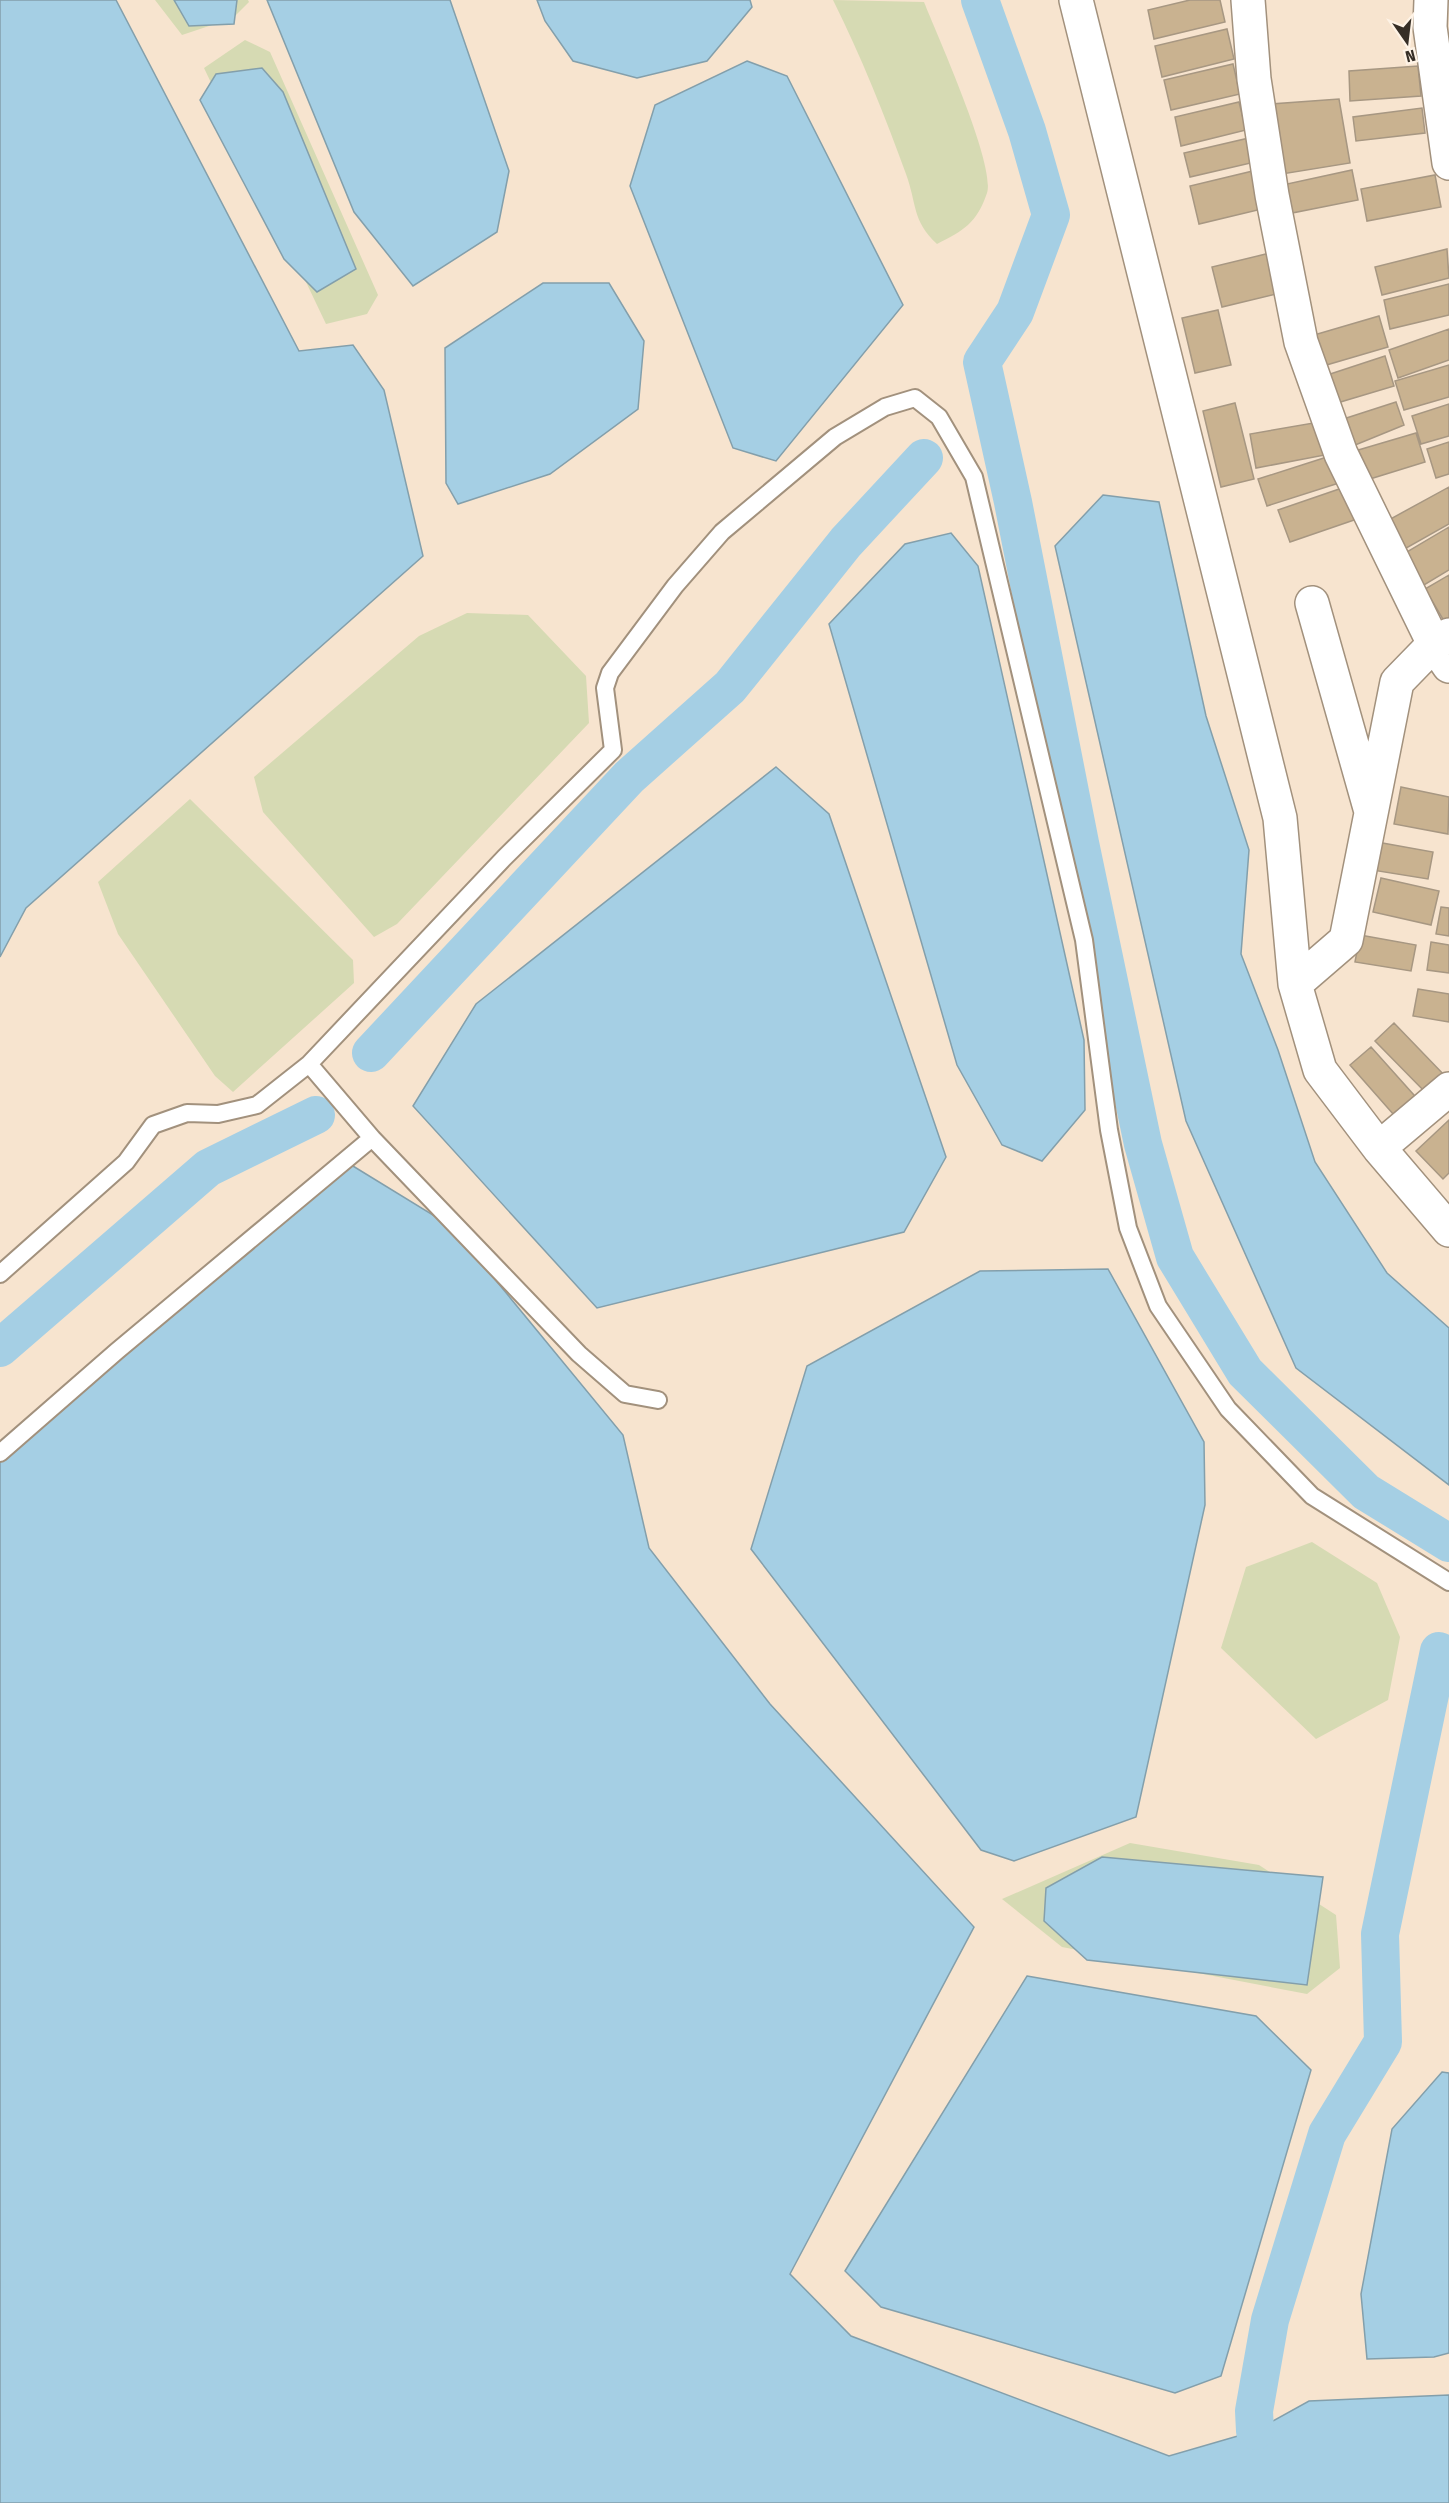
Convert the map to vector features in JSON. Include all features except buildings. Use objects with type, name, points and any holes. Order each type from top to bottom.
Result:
[{"type":"street","points":[[1076,0],[1280,818],[1294,984],[1320,1070],[1379,1148],[1449,1230]]},
{"type":"street","points":[[1235,0],[1254,79]]},
{"type":"street","points":[[1248,0],[1254,79],[1272,195],[1301,342],[1341,454],[1444,649],[1397,682],[1346,940],[1294,984]]},
{"type":"street","points":[[1437,18],[1449,163]]},
{"type":"street","points":[[1312,603],[1371,812]]},
{"type":"street","points":[[1379,1148],[1449,1089]]},
{"type":"lane","points":[[0,1274],[126,1162],[153,1125],[188,1113],[218,1114],[257,1105],[309,1064],[504,858],[613,750],[605,688],[610,673],[675,586],[722,532],[835,436],[885,407],[915,398],[939,417],[974,477],[1084,940],[1110,1130],[1128,1228],[1158,1306],[1228,1409],[1312,1496],[1449,1582]]},
{"type":"lane","points":[[309,1064],[372,1138],[579,1354],[625,1394],[658,1400]]},
{"type":"lane","points":[[0,1453],[117,1351],[372,1138]]},
{"type":"green space","points":[[155,0],[248,0],[249,2],[233,18],[182,35]]},
{"type":"green space","points":[[833,0],[924,2],[974,129],[987,178],[987,193],[974,219],[962,230],[937,244],[919,220],[906,174],[881,108]]},
{"type":"green space","points":[[245,40],[270,52],[378,295],[367,314],[326,324],[204,68]]},
{"type":"green space","points":[[467,613],[528,615],[586,676],[589,723],[397,924],[374,937],[263,812],[254,777],[419,636]]},
{"type":"green space","points":[[190,799],[353,960],[354,983],[233,1092],[215,1076],[118,934],[98,882]]},
{"type":"green space","points":[[1312,1542],[1377,1583],[1400,1637],[1388,1700],[1316,1739],[1221,1648],[1246,1567]]},
{"type":"green space","points":[[1130,1843],[1259,1865],[1336,1915],[1340,1968],[1307,1994],[1062,1947],[1002,1899]]},
{"type":"water","points":[[0,0],[116,0],[299,351],[353,345],[384,390],[423,556],[26,908],[0,957]]},
{"type":"water","points":[[174,0],[237,0],[234,24],[189,26]]},
{"type":"water","points":[[267,0],[450,0],[509,171],[497,232],[413,286],[354,212]]},
{"type":"water","points":[[537,0],[750,0],[752,7],[707,61],[637,78],[573,61],[545,21]]},
{"type":"water","points":[[747,61],[787,76],[903,305],[776,461],[733,448],[630,186],[655,105]]},
{"type":"water","points":[[262,68],[283,92],[356,269],[317,292],[284,259],[200,100],[216,74]]},
{"type":"water","points":[[543,283],[609,283],[644,341],[638,409],[550,474],[458,504],[446,483],[445,348]]},
{"type":"water","points":[[1103,495],[1159,502],[1206,716],[1249,850],[1241,954],[1278,1050],[1315,1162],[1387,1273],[1449,1328],[1449,1485],[1296,1368],[1186,1121],[1055,546]]},
{"type":"water","points":[[951,533],[978,566],[1084,1040],[1085,1110],[1042,1161],[1002,1145],[957,1065],[829,624],[905,544]]},
{"type":"water","points":[[776,767],[829,814],[946,1157],[904,1232],[597,1308],[413,1106],[476,1004]]},
{"type":"water","points":[[348,1163],[451,1226],[623,1435],[649,1548],[770,1704],[974,1927],[790,2274],[851,2336],[1169,2456],[1255,2431],[1309,2401],[1449,2395],[1449,2503],[0,2503],[0,1456]]},
{"type":"water","points":[[1108,1269],[1204,1442],[1205,1505],[1136,1817],[1014,1861],[981,1850],[751,1549],[807,1366],[980,1271]]},
{"type":"water","points":[[1102,1857],[1323,1877],[1307,1985],[1087,1960],[1044,1921],[1046,1888]]},
{"type":"water","points":[[1027,1976],[1256,2016],[1311,2070],[1221,2376],[1175,2393],[881,2307],[845,2271]]},
{"type":"water","points":[[1442,2072],[1449,2073],[1449,2353],[1434,2357],[1367,2359],[1361,2294],[1392,2129]]},
{"type":"waterway","points":[[980,0],[1027,131],[1051,215],[1015,312],[982,362],[1013,502],[1080,843],[1143,1144],[1175,1257],[1245,1372],[1366,1492],[1449,1543]]},
{"type":"waterway","points":[[371,1053],[629,777],[730,687],[846,542],[924,458]]},
{"type":"waterway","points":[[0,1348],[208,1168],[316,1115]]},
{"type":"waterway","points":[[1255,2431],[1254,2411],[1270,2320],[1327,2134],[1383,2042],[1380,1934],[1439,1651]]}]
